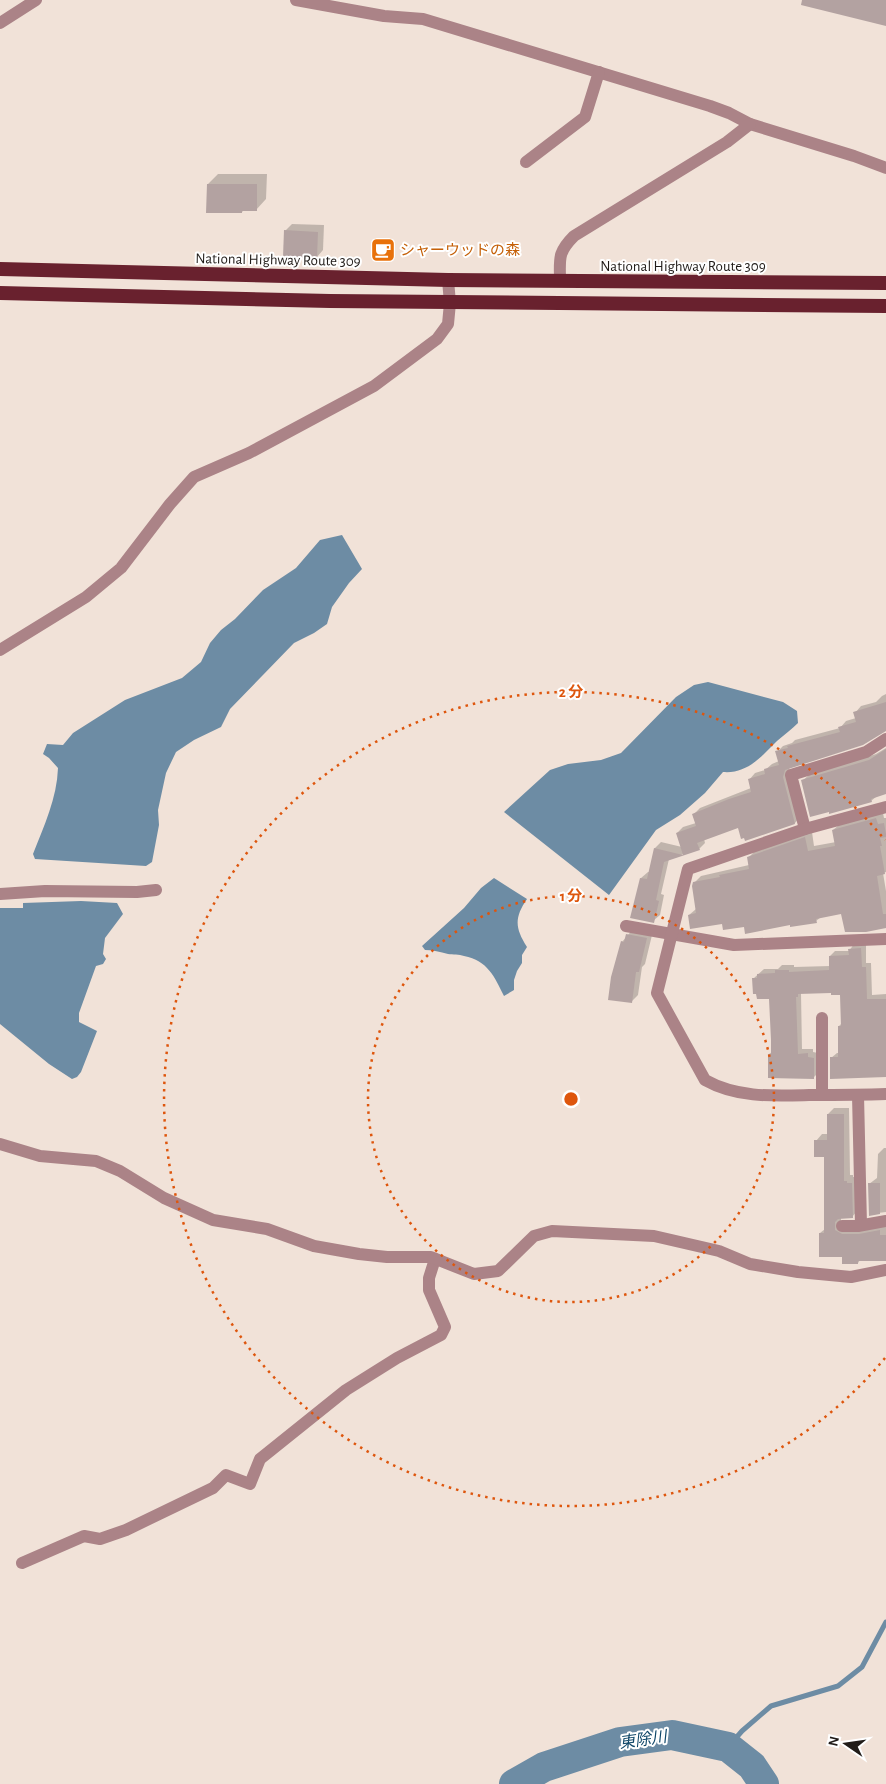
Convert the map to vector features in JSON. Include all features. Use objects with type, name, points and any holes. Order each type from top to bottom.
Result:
[{"type":"highway","name":"National Highway Route 309","points":[[0,269],[448,280],[886,283]]},
{"type":"highway","points":[[0,293],[450,303],[886,306]]},
{"type":"street","points":[[0,23],[36,0]]},
{"type":"street","points":[[296,0],[384,16],[423,19],[710,106],[750,124],[854,156],[886,168]]},
{"type":"street","points":[[526,162],[585,117],[599,72]]},
{"type":"street","points":[[560,281],[560,254],[564,246],[574,236],[727,142],[750,124]]},
{"type":"street","points":[[0,650],[86,597],[120,568],[170,504],[194,478],[249,454],[374,386],[437,340],[448,324],[450,303],[448,280]]},
{"type":"street","points":[[804,829],[790,775],[866,752],[886,740]]},
{"type":"street","points":[[886,808],[804,829],[688,869],[657,993],[705,1080],[716,1086],[742,1094],[766,1096],[886,1094]]},
{"type":"street","points":[[0,894],[45,890],[137,892],[156,890]]},
{"type":"street","points":[[626,926],[734,945],[886,939]]},
{"type":"street","points":[[822,1018],[822,1095]]},
{"type":"street","points":[[858,1095],[861,1225]]},
{"type":"street","points":[[0,1144],[40,1156],[96,1161],[120,1171],[164,1198],[214,1220],[267,1228],[314,1246],[359,1254],[387,1257],[431,1257],[474,1274],[498,1271],[534,1236],[552,1231],[654,1236],[719,1251],[750,1264],[798,1272],[851,1276],[886,1270]]},
{"type":"street","points":[[842,1226],[886,1221]]},
{"type":"street","points":[[22,1563],[84,1536],[100,1539],[126,1530],[213,1488],[226,1476],[250,1484],[260,1459],[346,1390],[397,1358],[441,1335],[445,1327],[429,1290],[429,1278],[435,1259]]},
{"type":"water","points":[[342,535],[362,569],[349,583],[332,607],[327,624],[294,643],[230,709],[221,727],[194,740],[176,752],[166,773],[158,810],[159,825],[152,862],[146,866],[35,859],[33,854],[49,812],[57,779],[58,768],[43,754],[47,744],[63,745],[73,733],[125,700],[182,678],[201,662],[210,643],[221,630],[235,619],[263,590],[296,568],[320,540]]},
{"type":"water","points":[[708,682],[783,702],[797,711],[798,723],[753,763],[739,770],[723,772],[705,793],[680,815],[656,830],[609,895],[504,812],[550,770],[568,764],[601,760],[621,753],[676,697],[694,685]]},
{"type":"water","points":[[494,878],[527,899],[518,918],[518,928],[527,947],[522,955],[522,963],[514,980],[514,990],[504,996],[489,970],[479,962],[462,955],[425,950],[422,946],[464,908],[481,888]]},
{"type":"water","points":[[81,901],[117,903],[123,914],[105,938],[103,954],[106,959],[103,964],[96,966],[79,1013],[79,1022],[97,1031],[81,1072],[72,1079],[49,1064],[0,1024],[0,908],[23,908],[23,903]]},
{"type":"building","points":[[802,0],[886,0],[886,26],[801,5]]},
{"type":"building","points":[[207,184],[257,184],[257,211],[206,213]]},
{"type":"building","points":[[284,230],[318,232],[317,258],[283,257]]},
{"type":"building","points":[[886,702],[886,731],[863,745],[785,770],[783,777],[795,824],[745,841],[744,838],[741,839],[738,828],[697,843],[700,850],[664,862],[656,900],[659,901],[654,923],[630,918],[640,878],[647,879],[654,848],[683,855],[676,833],[696,826],[692,814],[751,792],[748,779],[765,774],[764,769],[779,765],[775,751],[840,732],[838,727],[856,722],[853,712]]},
{"type":"building","points":[[886,749],[886,794],[871,799],[872,802],[829,814],[829,812],[810,817],[801,780],[869,760]]},
{"type":"building","points":[[876,818],[878,824],[884,823],[886,834],[886,837],[880,838],[885,874],[877,876],[883,914],[886,914],[886,928],[866,932],[845,932],[841,914],[816,919],[817,923],[790,927],[790,925],[745,934],[744,927],[723,930],[722,924],[690,929],[688,915],[696,913],[693,882],[749,869],[747,857],[805,837],[808,851],[835,846],[832,830]]},
{"type":"building","points":[[626,934],[647,938],[639,972],[636,972],[632,1003],[608,1000],[611,977],[621,941],[624,942]]},
{"type":"building","points":[[861,948],[862,967],[866,967],[867,999],[886,999],[886,1077],[830,1079],[830,1057],[838,1057],[838,1026],[841,1026],[840,995],[831,995],[831,993],[798,994],[798,997],[796,997],[798,1054],[808,1053],[808,1057],[814,1058],[814,1079],[768,1078],[768,1054],[771,1054],[769,999],[757,999],[756,994],[753,994],[752,978],[757,978],[757,974],[775,973],[775,970],[789,970],[789,972],[829,970],[829,956],[849,955],[848,949]]},
{"type":"building","points":[[827,1114],[844,1114],[844,1181],[852,1183],[853,1218],[838,1219],[835,1222],[835,1230],[842,1234],[859,1234],[880,1230],[880,1235],[886,1235],[886,1261],[858,1261],[858,1264],[842,1264],[842,1257],[819,1257],[819,1233],[824,1233],[824,1157],[814,1157],[814,1140],[827,1140]]},
{"type":"building","points":[[868,1183],[880,1183],[880,1214],[869,1216]]},
{"type":"waterway","points":[[728,1747],[742,1731],[771,1706],[838,1686],[862,1667],[886,1622]]},
{"type":"waterway","name":"東除川","points":[[514,1784],[544,1767],[620,1742],[672,1735],[728,1747],[752,1766],[764,1784]]},
{"type":"place","name":"シャーウッドの森","points":[[383,250]]}]
